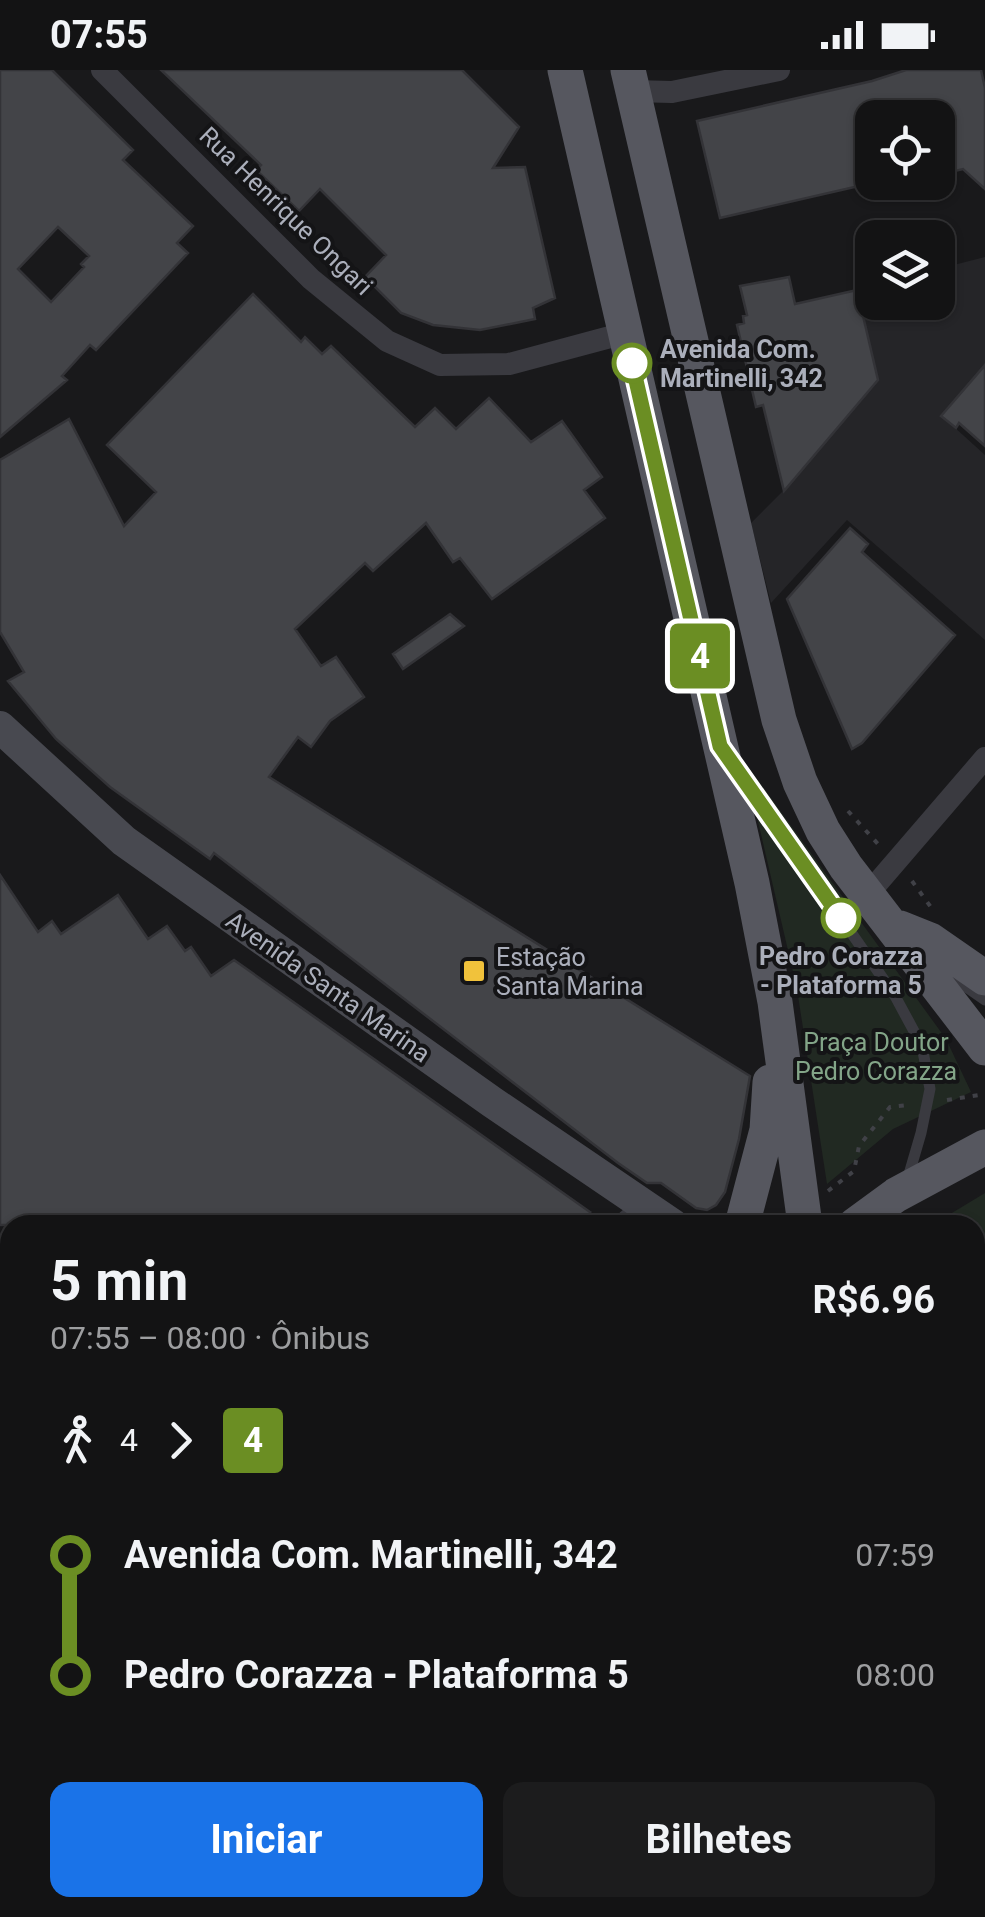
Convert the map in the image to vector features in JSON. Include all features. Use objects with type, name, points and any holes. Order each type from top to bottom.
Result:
[{"type":"main road","points":[[565,70],[720,746],[774,1002],[804,1215]]},
{"type":"main road","points":[[630,80],[779,720],[800,782],[824,831],[985,1048]]},
{"type":"main road","points":[[893,926],[930,940],[985,978]]},
{"type":"main road","points":[[745,1215],[767,1130],[774,1002]]},
{"type":"main road","points":[[869,1215],[904,1191],[985,1147]]},
{"type":"street","name":"Rua Henrique Ongari","points":[[102,70],[310,279],[387,341],[440,365],[509,364],[625,333]]},
{"type":"street","points":[[630,80],[672,92],[779,70]]},
{"type":"street","name":"Avenida Santa Marina","points":[[0,728],[124,841],[658,1215]]},
{"type":"street","points":[[868,894],[985,758]]},
{"type":"lane","points":[[720,746],[895,996],[922,1046],[930,1088],[922,1133],[904,1191]]},
{"type":"lane","points":[[917,956],[985,1000]]},
{"type":"lane","points":[[625,1215],[640,1202]]},
{"type":"path","points":[[854,1171],[859,1146],[890,1108]]},
{"type":"shaded area","points":[[985,257],[985,364],[942,416],[985,455],[985,640],[847,520],[771,603],[751,523],[878,380],[864,320],[955,320],[955,265]]},
{"type":"green space","name":"Praça Doutor Pedro Corazza","points":[[744,761],[946,1039],[971,1092],[893,1129],[827,1184],[797,989]]},
{"type":"green space","points":[[985,1193],[985,1215],[949,1215]]},
{"type":"building","points":[[0,70],[52,70],[133,150],[123,160],[193,226],[177,243],[188,253],[96,350],[90,345],[62,376],[67,380],[0,437]],"holes":[[[58,227],[89,256],[81,264],[84,267],[51,302],[18,269]]]},
{"type":"building","points":[[161,70],[462,70],[519,127],[493,168],[525,167],[555,298],[533,308],[535,319],[480,330],[433,325],[401,313],[365,277],[386,255],[320,189],[299,211],[256,170],[261,165]]},
{"type":"building","points":[[906,70],[981,70],[985,88],[985,189],[963,169],[955,171],[955,100],[855,100],[855,187],[720,218],[697,121]]},
{"type":"building","points":[[789,277],[795,304],[855,290],[855,320],[864,320],[878,380],[784,491],[763,405],[756,407],[737,325],[744,323],[743,316],[747,315],[740,286]]},
{"type":"building","points":[[253,294],[301,342],[305,337],[322,354],[331,346],[415,427],[435,408],[456,429],[489,398],[531,442],[562,421],[602,477],[584,490],[605,518],[492,599],[460,558],[453,562],[426,523],[373,571],[365,563],[295,629],[321,666],[336,657],[364,697],[330,721],[311,747],[298,737],[269,777],[750,1076],[725,1192],[707,1210],[696,1208],[661,1183],[647,1183],[618,1163],[214,853],[210,859],[110,787],[56,739],[8,681],[24,672],[0,632],[0,460],[69,419],[124,526],[156,492],[107,445]]},
{"type":"building","points":[[985,365],[985,446],[959,423],[956,428],[941,416]]},
{"type":"building","points":[[850,528],[868,544],[862,552],[955,635],[862,743],[852,749],[787,599]]},
{"type":"building","points":[[450,614],[464,626],[403,669],[393,654]]},
{"type":"building","points":[[0,875],[38,932],[52,921],[61,934],[118,895],[148,939],[167,926],[185,951],[191,947],[211,976],[234,960],[590,1212],[586,1215],[0,1215]]},
{"type":"bus line","name":"4","points":[[632,363],[720,746],[841,918]]},
{"type":"place","name":"Avenida Com. Martinelli, 342","points":[[632,363]]},
{"type":"place","name":"Pedro Corazza - Plataforma 5","points":[[841,918]]},
{"type":"place","name":"Estação Santa Marina","points":[[474,971]]}]
